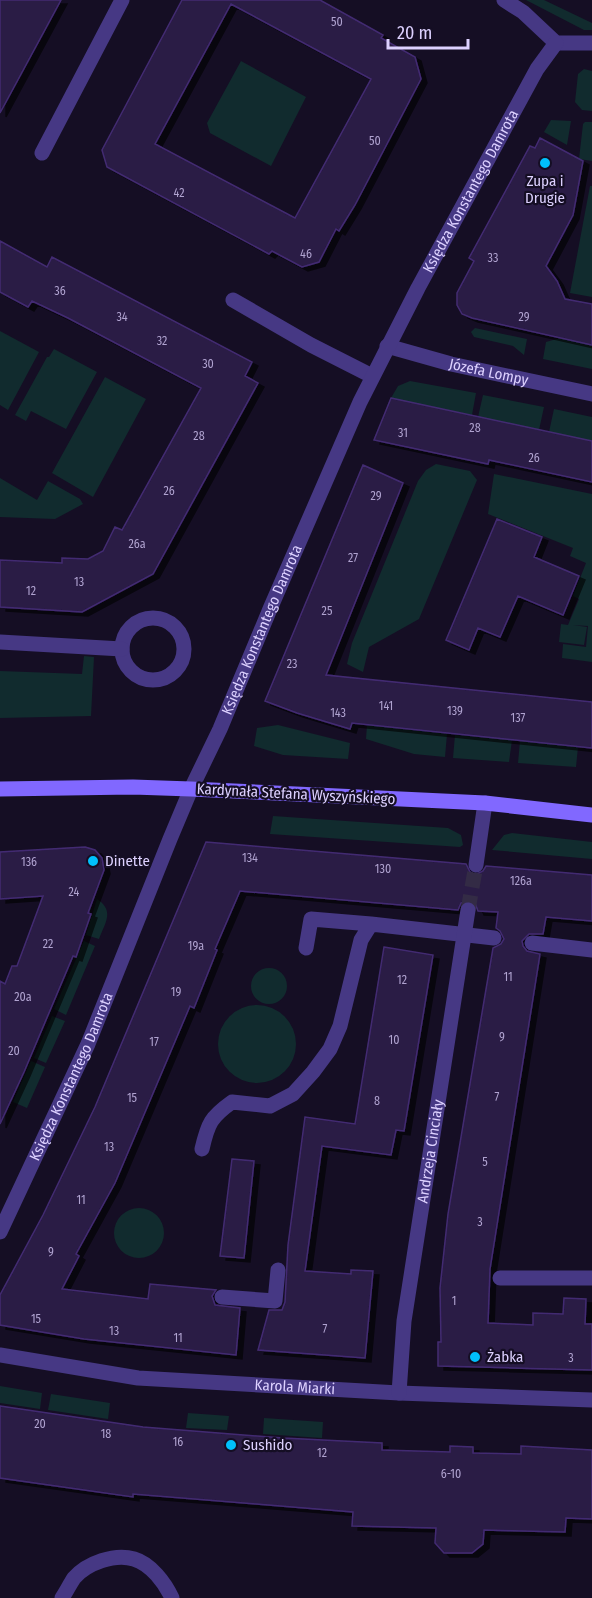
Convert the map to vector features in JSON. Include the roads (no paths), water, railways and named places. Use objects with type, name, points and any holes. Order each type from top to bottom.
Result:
[{"type":"main road","name":"Kardynała Stefana Wyszyńskiego","points":[[0,789],[133,787],[191,789],[485,803],[592,815]]},
{"type":"street","points":[[42,153],[122,0]]},
{"type":"street","points":[[504,0],[523,12],[556,43],[592,43]]},
{"type":"street","name":"Księdza Konstantego Damrota","points":[[0,1232],[88,1044],[191,789],[220,729],[372,376],[537,69],[556,43]]},
{"type":"street","points":[[232,300],[311,345],[372,376]]},
{"type":"street","name":"Józefa Lompy","points":[[387,346],[451,364],[592,394]]},
{"type":"street","points":[[153,618],[164,620],[173,626],[180,634],[184,647],[182,661],[174,673],[151,681],[131,672],[125,663],[122,648],[127,632],[134,625],[153,618]]},
{"type":"street","points":[[0,642],[122,648]]},
{"type":"street","points":[[476,865],[485,803]]},
{"type":"street","name":"Andrzeja Cinciały","points":[[399,1393],[404,1321],[468,910]]},
{"type":"street","points":[[306,948],[312,919],[465,933],[494,938]]},
{"type":"street","points":[[202,1149],[205,1135],[215,1115],[232,1102],[270,1106],[293,1094],[314,1072],[330,1049],[340,1026],[362,940],[371,924]]},
{"type":"street","points":[[532,943],[592,950]]},
{"type":"street","points":[[222,1297],[276,1301],[278,1270]]},
{"type":"street","points":[[500,1278],[592,1278]]},
{"type":"street","name":"Karola Miarki","points":[[0,1355],[138,1377],[399,1393],[592,1400]]},
{"type":"street","points":[[62,1598],[75,1578],[88,1567],[102,1560],[123,1557],[135,1559],[147,1567],[157,1576],[172,1598]]},
{"type":"tunnel","points":[[468,910],[476,865]]},
{"type":"place","name":"Zupa i Drugie","points":[[545,163]]},
{"type":"place","name":"Dinette","points":[[93,861]]},
{"type":"place","name":"Żabka","points":[[475,1357]]},
{"type":"place","name":"Sushido","points":[[231,1445]]}]
